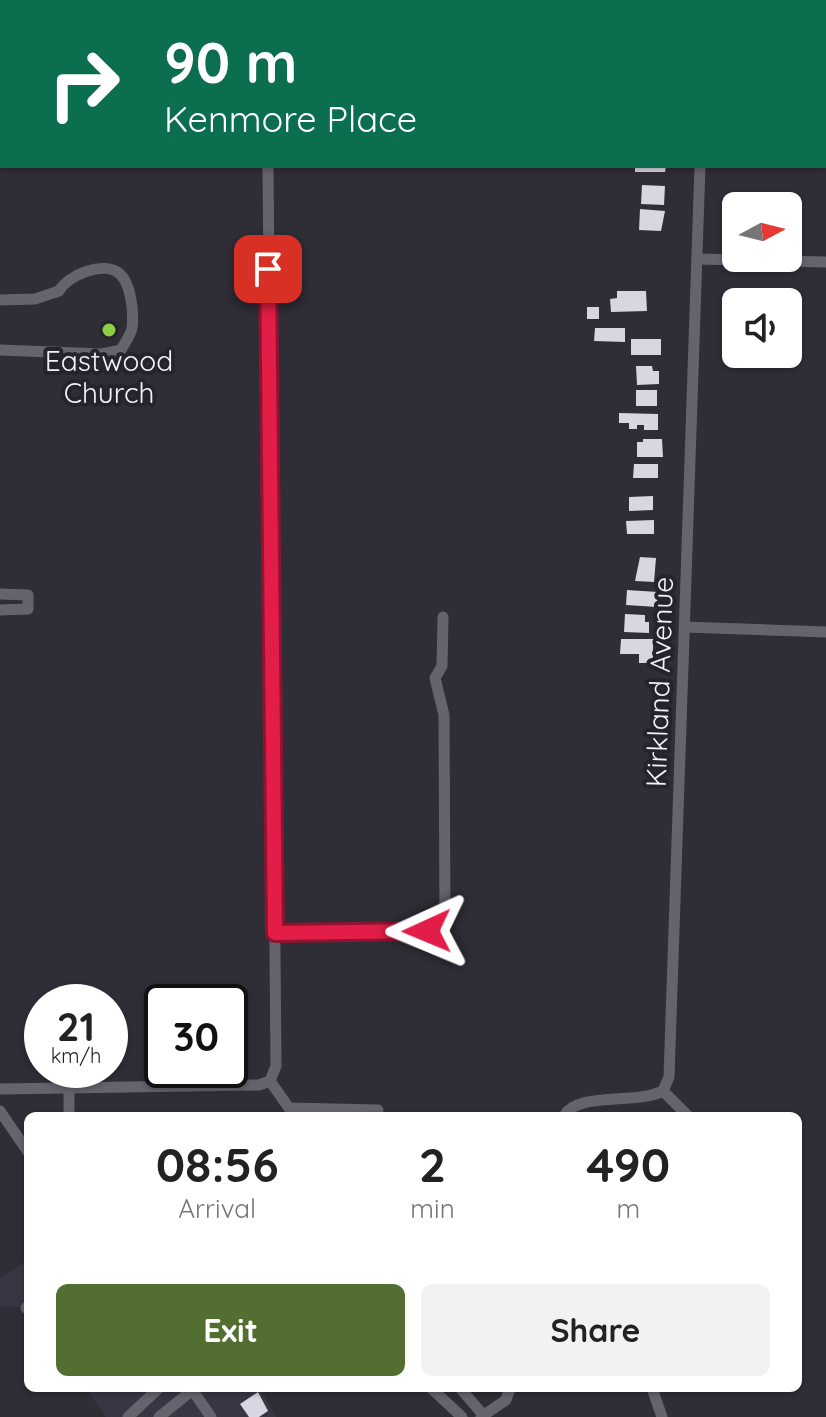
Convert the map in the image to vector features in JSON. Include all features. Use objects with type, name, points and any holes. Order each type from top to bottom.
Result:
[{"type":"street","points":[[128,1087],[259,1085],[270,1081],[276,1066],[268,168]]},
{"type":"street","name":"Kirkland Avenue","points":[[663,1091],[669,1077],[700,168]]},
{"type":"street","points":[[698,259],[826,262]]},
{"type":"street","points":[[0,300],[35,299],[59,291],[64,282],[84,272],[118,271],[128,283],[132,330],[121,350],[102,354],[0,350]]},
{"type":"street","points":[[0,594],[28,595],[28,609],[0,610]]},
{"type":"street","points":[[275,933],[427,931],[440,927],[445,919],[444,715],[435,678],[442,666],[443,617]]},
{"type":"street","points":[[685,627],[826,632]]},
{"type":"street","points":[[270,1081],[289,1108],[378,1110]]},
{"type":"street","points":[[0,1089],[69,1088],[69,1112]]},
{"type":"street","points":[[567,1112],[572,1106],[587,1101],[651,1097],[663,1091],[684,1112]]},
{"type":"street","points":[[0,1111],[24,1146]]},
{"type":"street","points":[[128,1417],[155,1392]]},
{"type":"street","points":[[159,1417],[189,1392]]},
{"type":"street","points":[[195,1392],[211,1417]]},
{"type":"street","points":[[435,1392],[462,1417]]},
{"type":"street","points":[[463,1392],[483,1416],[506,1400],[509,1392]]},
{"type":"street","points":[[653,1392],[662,1417]]},
{"type":"shaded area","points":[[24,1263],[24,1308],[0,1306],[0,1278]]},
{"type":"shaded area","points":[[89,1392],[262,1392],[276,1417],[106,1417]]},
{"type":"building","points":[[635,168],[666,168],[665,172],[635,172]]},
{"type":"building","points":[[642,185],[665,186],[664,205],[641,204]]},
{"type":"building","points":[[640,209],[665,211],[661,231],[639,230]]},
{"type":"building","points":[[617,291],[646,291],[647,311],[611,312],[610,299],[617,298]]},
{"type":"building","points":[[587,307],[599,307],[599,319],[587,319]]},
{"type":"building","points":[[595,328],[625,328],[625,342],[594,341]]},
{"type":"building","points":[[631,339],[661,339],[661,355],[631,355]]},
{"type":"building","points":[[636,366],[652,366],[653,371],[659,371],[659,384],[637,385]]},
{"type":"building","points":[[636,390],[657,390],[657,406],[636,406]]},
{"type":"building","points":[[619,413],[658,414],[658,430],[644,430],[644,425],[629,429],[629,423],[619,423]]},
{"type":"building","points":[[643,439],[662,439],[663,457],[637,457],[637,442],[643,442]]},
{"type":"building","points":[[634,464],[658,464],[658,478],[633,478]]},
{"type":"building","points":[[653,496],[653,510],[629,511],[629,497]]},
{"type":"building","points":[[654,520],[654,534],[627,534],[626,521]]},
{"type":"building","points":[[640,557],[656,558],[654,582],[635,581]]},
{"type":"building","points":[[627,590],[658,592],[657,607],[626,605]]},
{"type":"building","points":[[625,614],[645,615],[649,633],[624,632]]},
{"type":"building","points":[[621,639],[653,639],[653,663],[639,663],[639,654],[620,654]]},
{"type":"building","points":[[258,1392],[268,1411],[259,1417],[249,1417],[240,1404]]},
{"type":"place","name":"Eastwood Church","points":[[109,330]]},
{"type":"route","points":[[268,269],[275,933],[427,931]]}]
